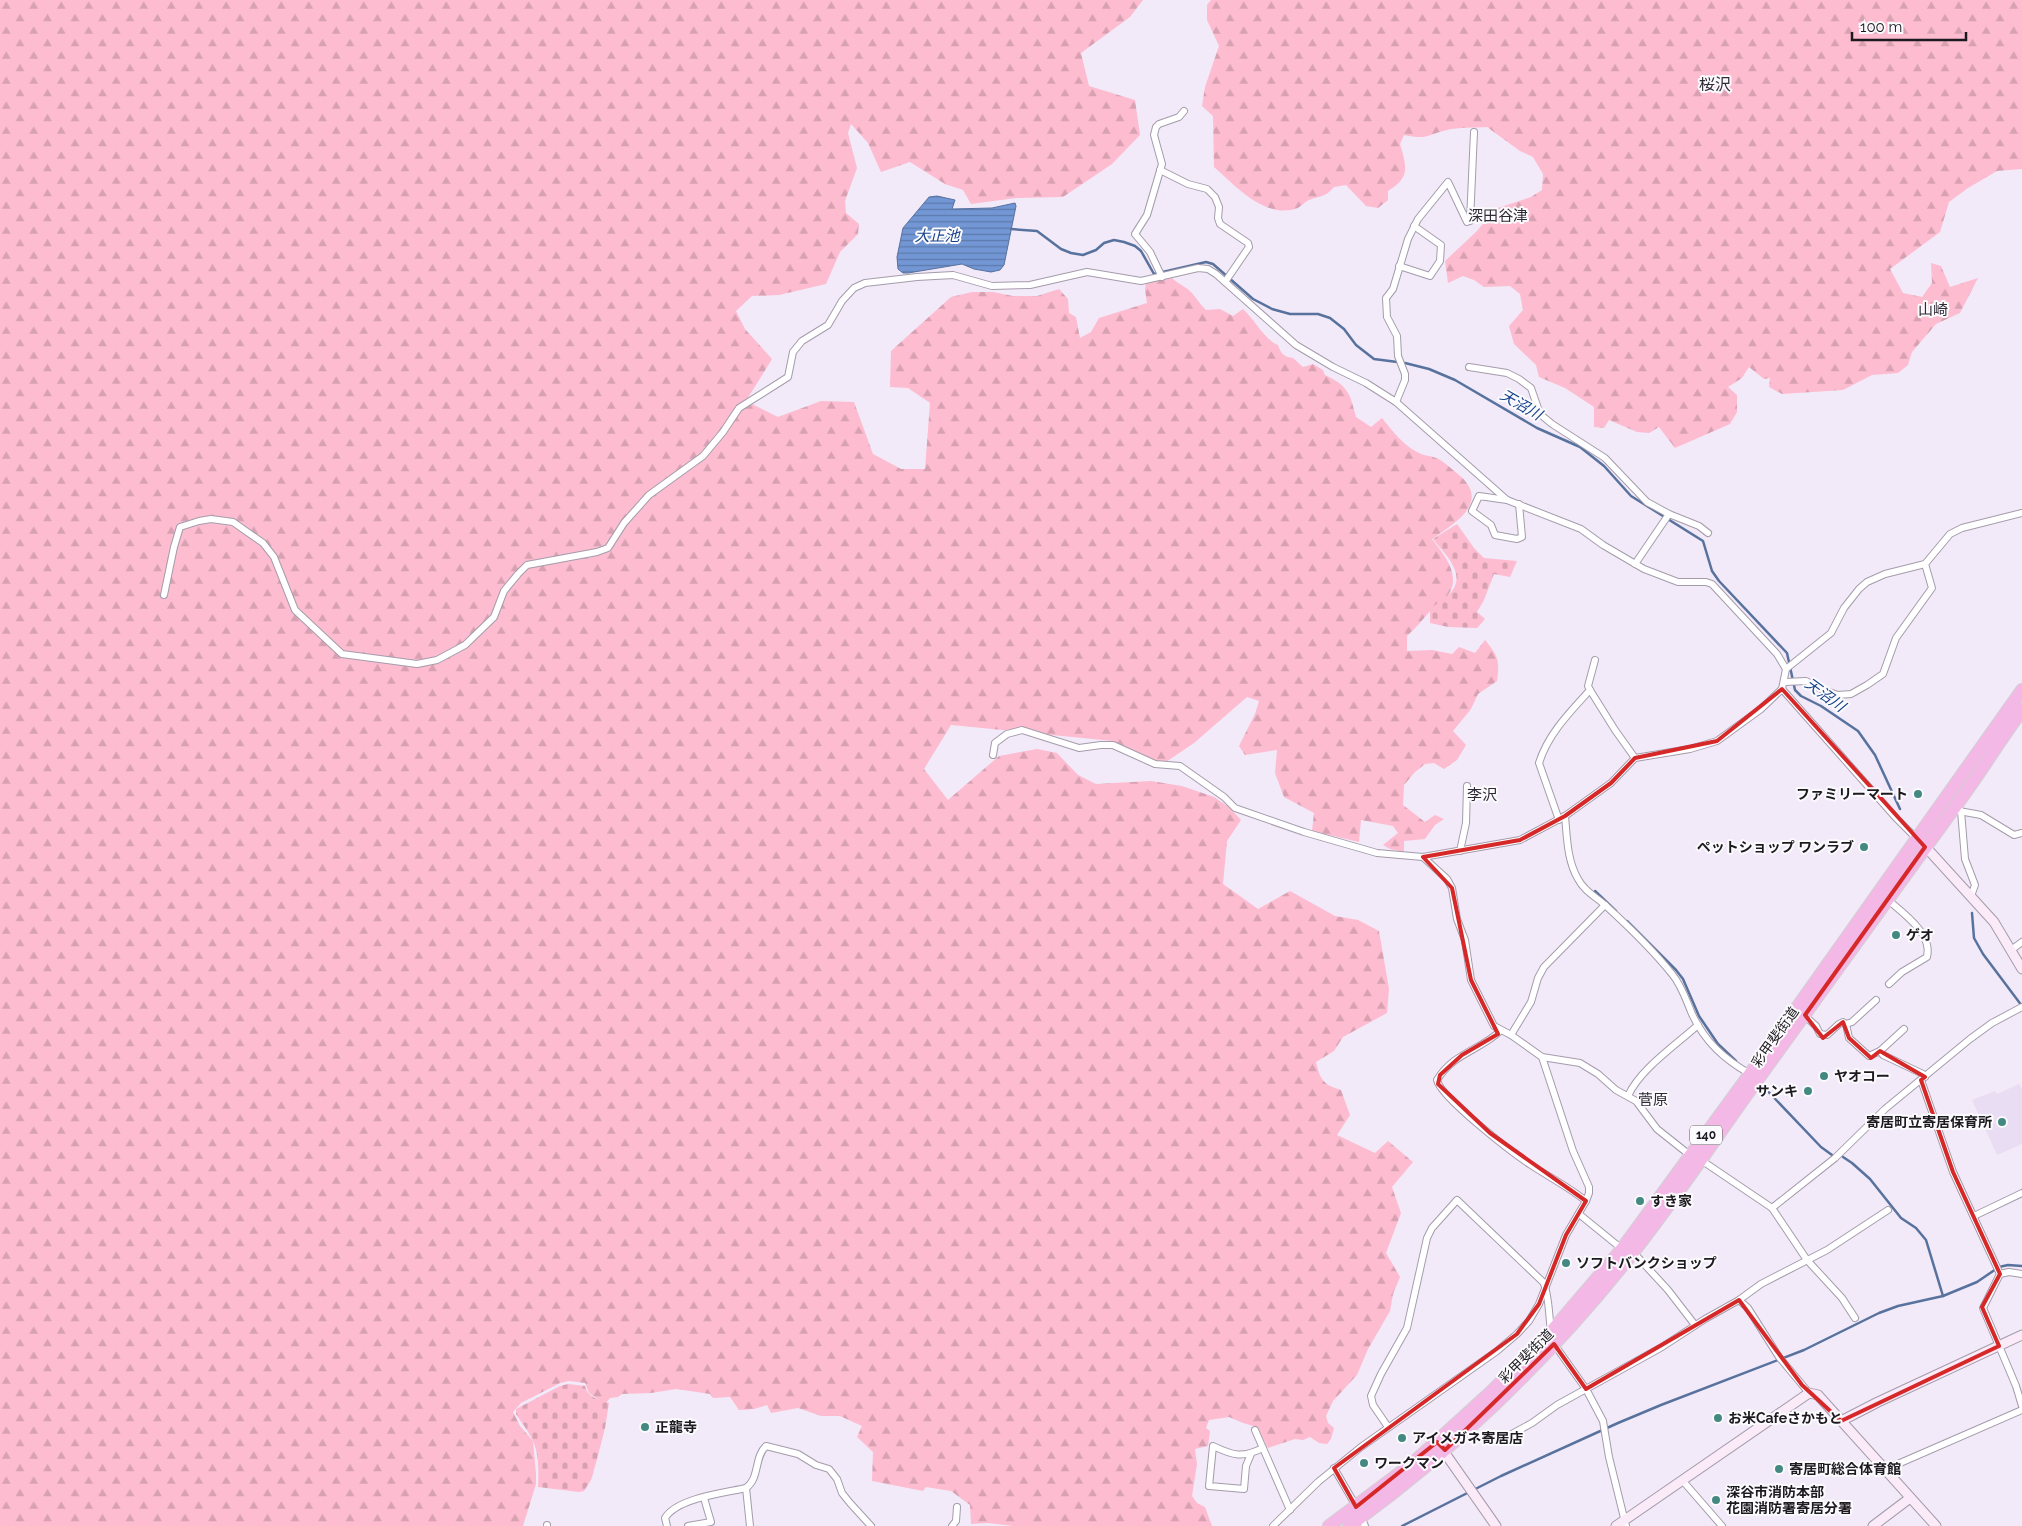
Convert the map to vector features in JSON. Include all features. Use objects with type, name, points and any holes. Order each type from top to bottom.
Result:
[{"type":"highway","name":"彩甲斐街道","points":[[1696,1158],[1750,1074],[1921,842],[2022,690]]},
{"type":"highway","name":"彩甲斐街道","points":[[1348,1526],[1361,1517],[1441,1446],[1552,1338],[1627,1251],[1888,900],[1921,842],[1957,810],[2020,717]]},
{"type":"highway","name":"彩甲斐街道","points":[[1329,1526],[1361,1517]]},
{"type":"street","points":[[1162,277],[1150,252],[1136,234],[1147,215],[1162,164],[1154,135],[1156,127],[1159,124],[1179,117],[1184,111]]},
{"type":"street","points":[[1396,402],[1404,380],[1404,374],[1398,356],[1397,336],[1387,317],[1386,298],[1393,289],[1399,266],[1418,218],[1448,182],[1467,222],[1470,222],[1474,132]]},
{"type":"street","points":[[1160,170],[1188,184],[1207,189],[1215,198],[1219,207],[1218,218],[1220,224],[1248,243],[1249,247],[1225,282]]},
{"type":"street","points":[[1399,266],[1430,276],[1440,261],[1441,245],[1414,226]]},
{"type":"street","points":[[164,595],[180,527],[211,519],[233,522],[263,543],[274,556],[295,610],[342,654],[417,664],[437,660],[465,645],[494,617],[504,591],[527,565],[597,552],[608,548],[624,523],[649,495],[703,456],[724,432],[739,408],[788,377],[793,352],[802,341],[828,325],[842,301],[854,288],[865,283],[954,275],[992,286],[1030,285],[1087,272],[1140,281],[1198,268],[1208,269],[1296,344],[1396,402],[1507,500]]},
{"type":"street","points":[[1469,367],[1506,373],[1519,379],[1530,388],[1540,414],[1552,424],[1605,458],[1647,502],[1669,514],[1699,526],[1708,533]]},
{"type":"street","points":[[993,755],[996,743],[1007,734],[1022,730],[1079,748],[1113,745],[1155,764],[1180,766],[1217,792],[1234,808],[1304,832],[1377,853],[1423,857],[1520,840],[1562,818],[1611,782],[1636,758],[1690,749],[1717,741],[1761,709],[1782,689],[1785,682],[1786,669],[1777,654],[1712,584],[1706,582],[1678,582],[1635,564],[1581,529],[1519,504],[1507,500],[1479,496],[1472,511],[1491,525],[1495,535],[1517,539],[1522,537],[1519,504]]},
{"type":"street","points":[[1786,669],[1831,633],[1844,608],[1867,582],[1885,574],[1925,564],[1950,534],[1962,528],[2022,513]]},
{"type":"street","points":[[1635,564],[1669,514]]},
{"type":"street","points":[[1785,682],[1806,681],[1838,695],[1851,694],[1883,674],[1896,638],[1932,588],[1925,564]]},
{"type":"street","points":[[1595,660],[1588,686],[1615,730],[1636,758]]},
{"type":"street","points":[[1782,689],[1897,819],[1921,842],[1994,922],[2022,969]]},
{"type":"street","points":[[1590,690],[1569,711],[1548,741],[1539,763],[1562,818],[1571,862],[1577,878],[1584,888],[1605,905],[1658,957],[1676,979],[1698,1025],[1710,1044],[1724,1058],[1750,1074]]},
{"type":"street","points":[[1460,851],[1466,823],[1467,786]]},
{"type":"street","points":[[1957,810],[1963,819],[1965,859],[1975,885],[1971,896]]},
{"type":"street","points":[[1957,810],[1981,815],[2014,835],[2022,833]]},
{"type":"street","points":[[1423,857],[1447,879],[1452,888],[1457,918],[1465,940],[1471,980],[1494,1026],[1511,1035],[1542,1058],[1580,1063],[1598,1074],[1616,1090],[1636,1102],[1657,1129],[1696,1158],[1772,1208],[1807,1260],[1842,1298],[1855,1318]]},
{"type":"street","points":[[1888,900],[1908,917],[1920,932],[1929,951],[1927,958],[1902,972],[1889,984]]},
{"type":"street","points":[[1511,1035],[1530,1002],[1544,967],[1605,905]]},
{"type":"street","points":[[2010,950],[2022,942]]},
{"type":"street","points":[[1804,1015],[1816,1026],[1820,1034],[1827,1035],[1839,1024],[1852,1022],[1876,1000]]},
{"type":"street","points":[[1772,1208],[1835,1158],[1885,1109],[1986,1027],[2022,1007]]},
{"type":"street","points":[[1846,1024],[1849,1038],[1869,1056],[1880,1051],[1904,1029]]},
{"type":"street","points":[[1628,1096],[1632,1086],[1642,1075],[1698,1025]]},
{"type":"street","points":[[1500,1030],[1462,1055],[1440,1074],[1437,1080],[1438,1084],[1452,1101],[1474,1121],[1529,1164],[1586,1201]]},
{"type":"street","points":[[1880,1051],[1883,1055],[1923,1074],[1953,1172],[2000,1274]]},
{"type":"street","points":[[1273,1526],[1334,1468],[1388,1427],[1497,1351],[1517,1334],[1534,1313],[1566,1235],[1586,1201],[1589,1192],[1589,1187],[1573,1151],[1542,1058]]},
{"type":"street","points":[[1974,1216],[2022,1193]]},
{"type":"street","points":[[1388,1427],[1373,1405],[1371,1396],[1407,1328],[1426,1238],[1432,1228],[1457,1200],[1546,1287],[1552,1338],[1586,1389],[1603,1421],[1609,1457],[1625,1523]]},
{"type":"street","points":[[1499,1441],[1532,1423],[1557,1405],[1662,1347],[1739,1300],[1761,1284],[1827,1250],[1888,1210]]},
{"type":"street","points":[[1579,1214],[1627,1251],[1668,1290],[1696,1325]]},
{"type":"street","points":[[2000,1274],[2009,1272],[2022,1274]]},
{"type":"street","points":[[2000,1274],[1983,1308],[2022,1406]]},
{"type":"street","points":[[1739,1300],[1748,1308],[1779,1357],[1809,1393],[1818,1395],[1936,1526]]},
{"type":"street","points":[[1841,1421],[2022,1335]]},
{"type":"street","points":[[1616,1526],[1625,1523],[1682,1480],[1809,1393]]},
{"type":"street","points":[[1884,1470],[2022,1410]]},
{"type":"street","points":[[1255,1430],[1290,1510]]},
{"type":"street","points":[[667,1526],[665,1518],[674,1507],[746,1488],[754,1478],[762,1450],[766,1446],[798,1454],[816,1465],[829,1469],[850,1503],[871,1526]]},
{"type":"street","points":[[1251,1454],[1246,1466],[1244,1489],[1209,1486],[1213,1446],[1231,1454],[1251,1454],[1263,1448]]},
{"type":"street","points":[[1441,1446],[1496,1526]]},
{"type":"street","points":[[1334,1468],[1361,1517]]},
{"type":"street","points":[[1682,1480],[1722,1526]]},
{"type":"street","points":[[746,1488],[750,1526]]},
{"type":"street","points":[[688,1526],[711,1524],[704,1498]]},
{"type":"street","points":[[1873,1526],[1910,1498]]},
{"type":"street","points":[[952,1526],[956,1520],[957,1507]]},
{"type":"highlighted area","points":[[1782,689],[1925,847],[1805,1015],[1823,1038],[1843,1022],[1849,1038],[1871,1058],[1880,1051],[1925,1077],[1921,1080],[1953,1172],[2000,1274],[1982,1307],[1999,1346],[1841,1421],[1802,1385],[1739,1300],[1586,1389],[1554,1344],[1445,1450],[1437,1442],[1356,1507],[1334,1468],[1517,1334],[1539,1304],[1566,1235],[1586,1201],[1490,1133],[1438,1084],[1440,1075],[1462,1055],[1498,1034],[1471,980],[1452,888],[1423,857],[1520,840],[1565,816],[1611,783],[1635,758],[1717,741]]},
{"type":"shaded area","name":"寄居町立寄居保育所","points":[[2019,1084],[2022,1089],[2022,1144],[1997,1155],[1972,1100],[1995,1091],[1997,1094]]},
{"type":"green space","points":[[0,0],[1143,0],[1130,17],[1081,53],[1089,86],[1135,100],[1140,135],[1112,164],[1063,197],[1016,198],[971,204],[963,190],[945,184],[910,162],[881,172],[868,143],[851,124],[848,133],[857,168],[845,201],[846,213],[859,224],[858,234],[840,252],[826,284],[779,295],[752,296],[736,311],[745,329],[772,359],[746,401],[778,417],[821,401],[854,402],[873,454],[901,469],[925,469],[930,403],[908,388],[890,387],[891,351],[951,297],[972,292],[1037,296],[1059,289],[1068,299],[1069,313],[1076,317],[1080,338],[1091,332],[1099,318],[1147,303],[1146,283],[1172,278],[1190,291],[1206,310],[1220,309],[1233,316],[1243,309],[1264,334],[1278,345],[1283,354],[1293,358],[1303,367],[1313,364],[1323,370],[1325,375],[1339,383],[1350,396],[1356,417],[1371,427],[1382,418],[1395,434],[1410,447],[1421,454],[1442,461],[1468,484],[1472,494],[1471,503],[1466,511],[1451,526],[1432,539],[1443,553],[1451,569],[1453,585],[1443,601],[1432,609],[1407,636],[1407,651],[1432,650],[1452,654],[1459,647],[1475,653],[1485,640],[1497,659],[1497,681],[1478,694],[1471,709],[1453,731],[1466,745],[1457,760],[1444,769],[1434,763],[1425,764],[1404,785],[1403,805],[1425,822],[1435,815],[1444,819],[1435,825],[1425,839],[1404,841],[1404,852],[1390,849],[1383,845],[1398,833],[1393,826],[1361,820],[1359,842],[1312,831],[1314,813],[1284,797],[1275,773],[1277,750],[1245,755],[1239,746],[1255,714],[1259,701],[1247,697],[1194,743],[1163,764],[1113,741],[951,725],[924,769],[948,800],[999,756],[1037,749],[1057,753],[1078,775],[1096,784],[1151,781],[1182,786],[1214,797],[1229,807],[1241,820],[1227,841],[1223,884],[1258,909],[1290,891],[1335,916],[1358,920],[1379,931],[1389,989],[1387,1013],[1343,1037],[1334,1051],[1316,1062],[1319,1073],[1324,1081],[1330,1086],[1341,1090],[1350,1115],[1337,1135],[1375,1153],[1388,1141],[1413,1162],[1392,1187],[1401,1213],[1386,1253],[1400,1277],[1393,1294],[1390,1311],[1368,1349],[1357,1375],[1333,1401],[1326,1416],[1328,1423],[1334,1428],[1331,1439],[1327,1444],[1319,1443],[1310,1437],[1303,1440],[1295,1439],[1268,1448],[1257,1427],[1229,1417],[1209,1420],[1206,1428],[1210,1431],[1208,1446],[1195,1449],[1197,1464],[1192,1496],[1197,1503],[1205,1507],[1212,1526],[1014,1526],[987,1523],[971,1524],[970,1505],[951,1491],[926,1487],[923,1491],[872,1481],[873,1452],[857,1437],[862,1426],[840,1416],[821,1416],[798,1408],[771,1413],[767,1405],[754,1409],[739,1410],[730,1397],[713,1398],[710,1394],[676,1389],[651,1393],[622,1394],[618,1397],[610,1398],[605,1404],[589,1393],[585,1383],[569,1381],[560,1383],[521,1403],[513,1412],[520,1426],[533,1441],[536,1474],[536,1484],[523,1526],[0,1526]]},
{"type":"green space","points":[[1211,0],[2022,0],[2022,169],[1997,171],[1949,202],[1940,232],[1890,269],[1903,293],[1922,297],[1932,283],[1931,263],[1941,266],[1950,287],[1978,278],[1960,313],[1936,324],[1912,352],[1908,365],[1898,373],[1872,375],[1843,390],[1782,394],[1769,387],[1770,378],[1764,379],[1749,367],[1742,378],[1728,387],[1737,395],[1737,412],[1730,424],[1675,448],[1659,427],[1649,433],[1637,432],[1609,420],[1604,428],[1594,427],[1594,407],[1565,388],[1539,377],[1536,365],[1514,344],[1509,326],[1523,310],[1520,294],[1510,286],[1484,287],[1474,280],[1463,276],[1448,283],[1445,261],[1477,231],[1495,209],[1531,197],[1542,190],[1543,174],[1533,157],[1520,151],[1487,127],[1452,129],[1422,137],[1404,135],[1400,144],[1405,171],[1400,181],[1388,191],[1388,200],[1378,208],[1366,206],[1346,185],[1334,187],[1327,193],[1307,201],[1298,208],[1274,209],[1252,199],[1214,167],[1213,116],[1202,106],[1205,87],[1219,46],[1207,20],[1207,5]]},
{"type":"green space","points":[[1457,524],[1474,548],[1484,558],[1517,561],[1510,577],[1494,574],[1477,612],[1485,619],[1477,628],[1448,627],[1430,623],[1430,609],[1450,594],[1456,582],[1456,575],[1451,562],[1433,539]]},
{"type":"green space","points":[[568,1384],[585,1386],[591,1396],[609,1403],[605,1428],[591,1480],[584,1491],[579,1492],[538,1487],[536,1448],[516,1414],[516,1409],[560,1386]]},
{"type":"water","name":"大正池","points":[[937,196],[955,200],[952,209],[992,208],[1015,203],[1016,206],[1004,265],[1000,270],[991,272],[974,269],[962,264],[908,273],[903,273],[898,269],[897,257],[903,228],[929,197]]},
{"type":"waterway","name":"天沼川","points":[[1011,229],[1037,231],[1061,249],[1083,255],[1096,250],[1104,243],[1114,240],[1124,242],[1135,246],[1141,251],[1154,274],[1206,262],[1213,264],[1253,299],[1272,309],[1290,314],[1318,314],[1330,318],[1344,329],[1356,345],[1374,359],[1405,363],[1429,369],[1455,380],[1537,428],[1580,447],[1604,466],[1631,496],[1703,541],[1712,571],[1719,581],[1787,653],[1795,690],[1801,696],[1821,706],[1858,731],[1875,755],[1900,809]]},
{"type":"waterway","points":[[1595,891],[1616,911]]},
{"type":"waterway","name":"天沼川","points":[[1972,913],[1974,938],[1983,954],[2022,1006]]},
{"type":"waterway","points":[[1627,921],[1676,970],[1683,979],[1699,1016],[1718,1044],[1736,1061]]},
{"type":"waterway","points":[[1760,1083],[1821,1147],[1832,1155]]},
{"type":"waterway","points":[[1843,1157],[1870,1179],[1901,1218],[1916,1228],[1926,1240],[1943,1296]]},
{"type":"waterway","points":[[1402,1526],[1501,1476],[1618,1423],[1804,1350],[1879,1313],[1898,1306],[1943,1296],[1977,1282],[1999,1267],[2008,1265],[2022,1266]]},
{"type":"place","name":"ファミリーマート","points":[[1918,794]]},
{"type":"place","name":"ペットショップ ワンラブ","points":[[1864,847]]},
{"type":"place","name":"ゲオ","points":[[1896,935]]},
{"type":"place","name":"ヤオコー","points":[[1824,1076]]},
{"type":"place","name":"サンキ","points":[[1808,1091]]},
{"type":"place","name":"寄居町立寄居保育所","points":[[2002,1122]]},
{"type":"place","name":"すき家","points":[[1640,1201]]},
{"type":"place","name":"ソフトバンクショップ","points":[[1566,1263]]},
{"type":"place","name":"お米Cafeさかもと","points":[[1718,1418]]},
{"type":"place","name":"正龍寺","points":[[645,1427]]},
{"type":"place","name":"アイメガネ寄居店","points":[[1402,1438]]},
{"type":"place","name":"ワークマン","points":[[1364,1463]]},
{"type":"place","name":"寄居町総合体育館","points":[[1779,1469]]},
{"type":"place","name":"深谷市消防本部 花園消防署寄居分署","points":[[1716,1500]]},
{"type":"district","name":"桜沢","points":[[1715,84]]},
{"type":"district","name":"深田谷津","points":[[1498,216]]},
{"type":"district","name":"山崎","points":[[1933,310]]},
{"type":"district","name":"李沢","points":[[1482,795]]},
{"type":"district","name":"菅原","points":[[1653,1100]]}]
